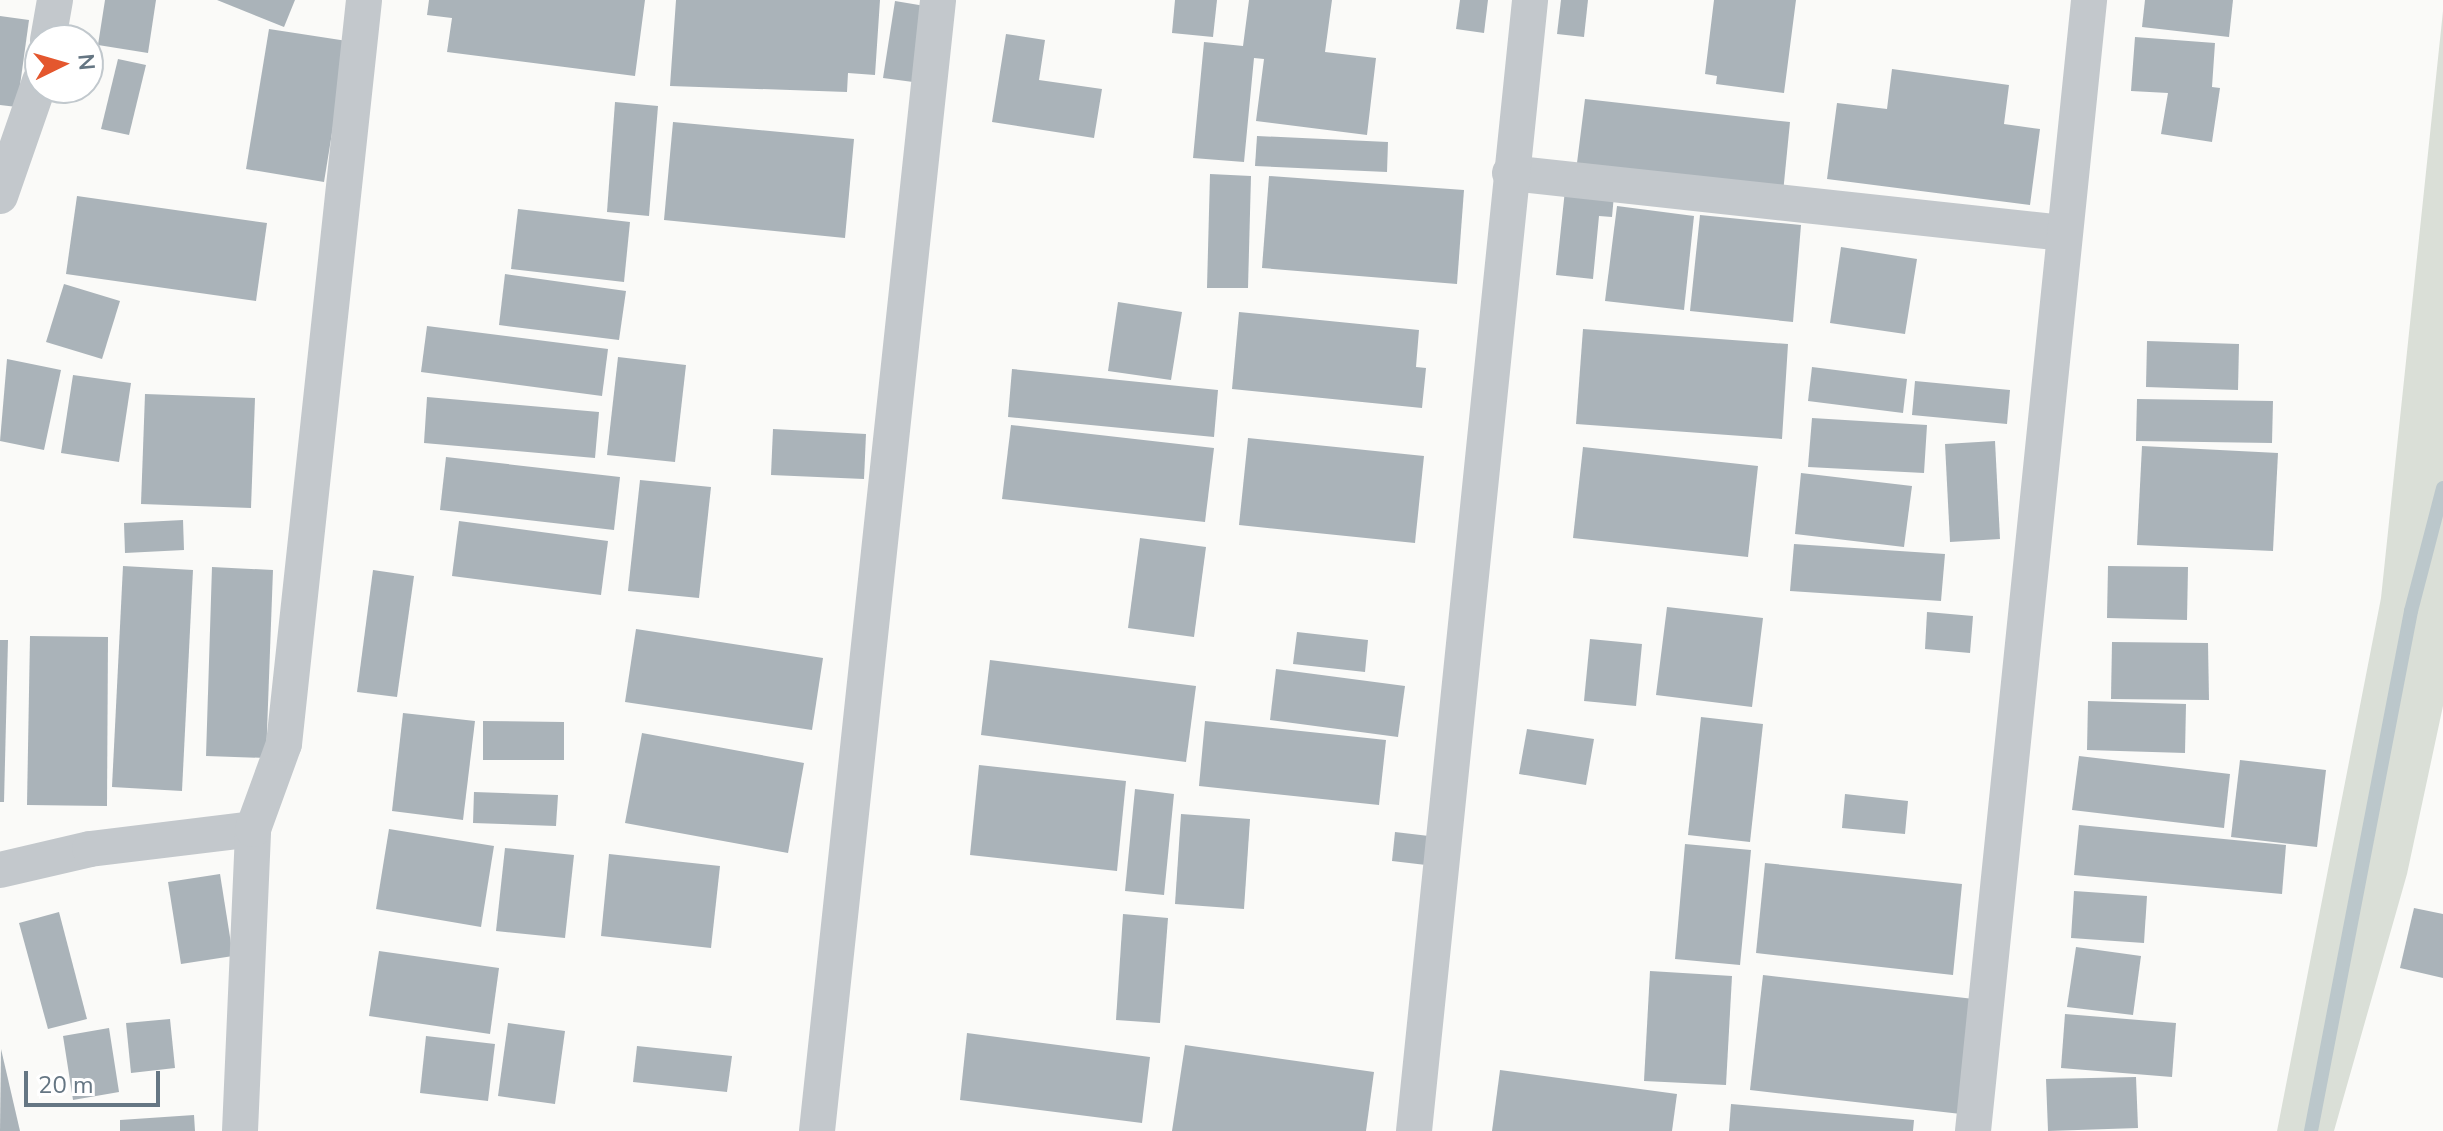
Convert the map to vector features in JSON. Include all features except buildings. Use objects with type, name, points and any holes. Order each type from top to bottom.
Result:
[{"type":"street","points":[[51,24],[55,0]]},
{"type":"street","points":[[240,1131],[253,829],[284,744],[364,0]]},
{"type":"street","points":[[817,1131],[938,0]]},
{"type":"street","points":[[1414,1131],[1530,0]]},
{"type":"street","points":[[1973,1131],[2089,0]]},
{"type":"street","points":[[0,196],[32,104]]},
{"type":"street","points":[[1510,173],[2063,233]]},
{"type":"street","points":[[0,870],[90,849],[253,829]]},
{"type":"shaded area","points":[[2443,11],[2443,706],[2407,874],[2334,1131],[2277,1131],[2381,598]]},
{"type":"waterway","points":[[2311,1131],[2411,611],[2443,488]]}]
